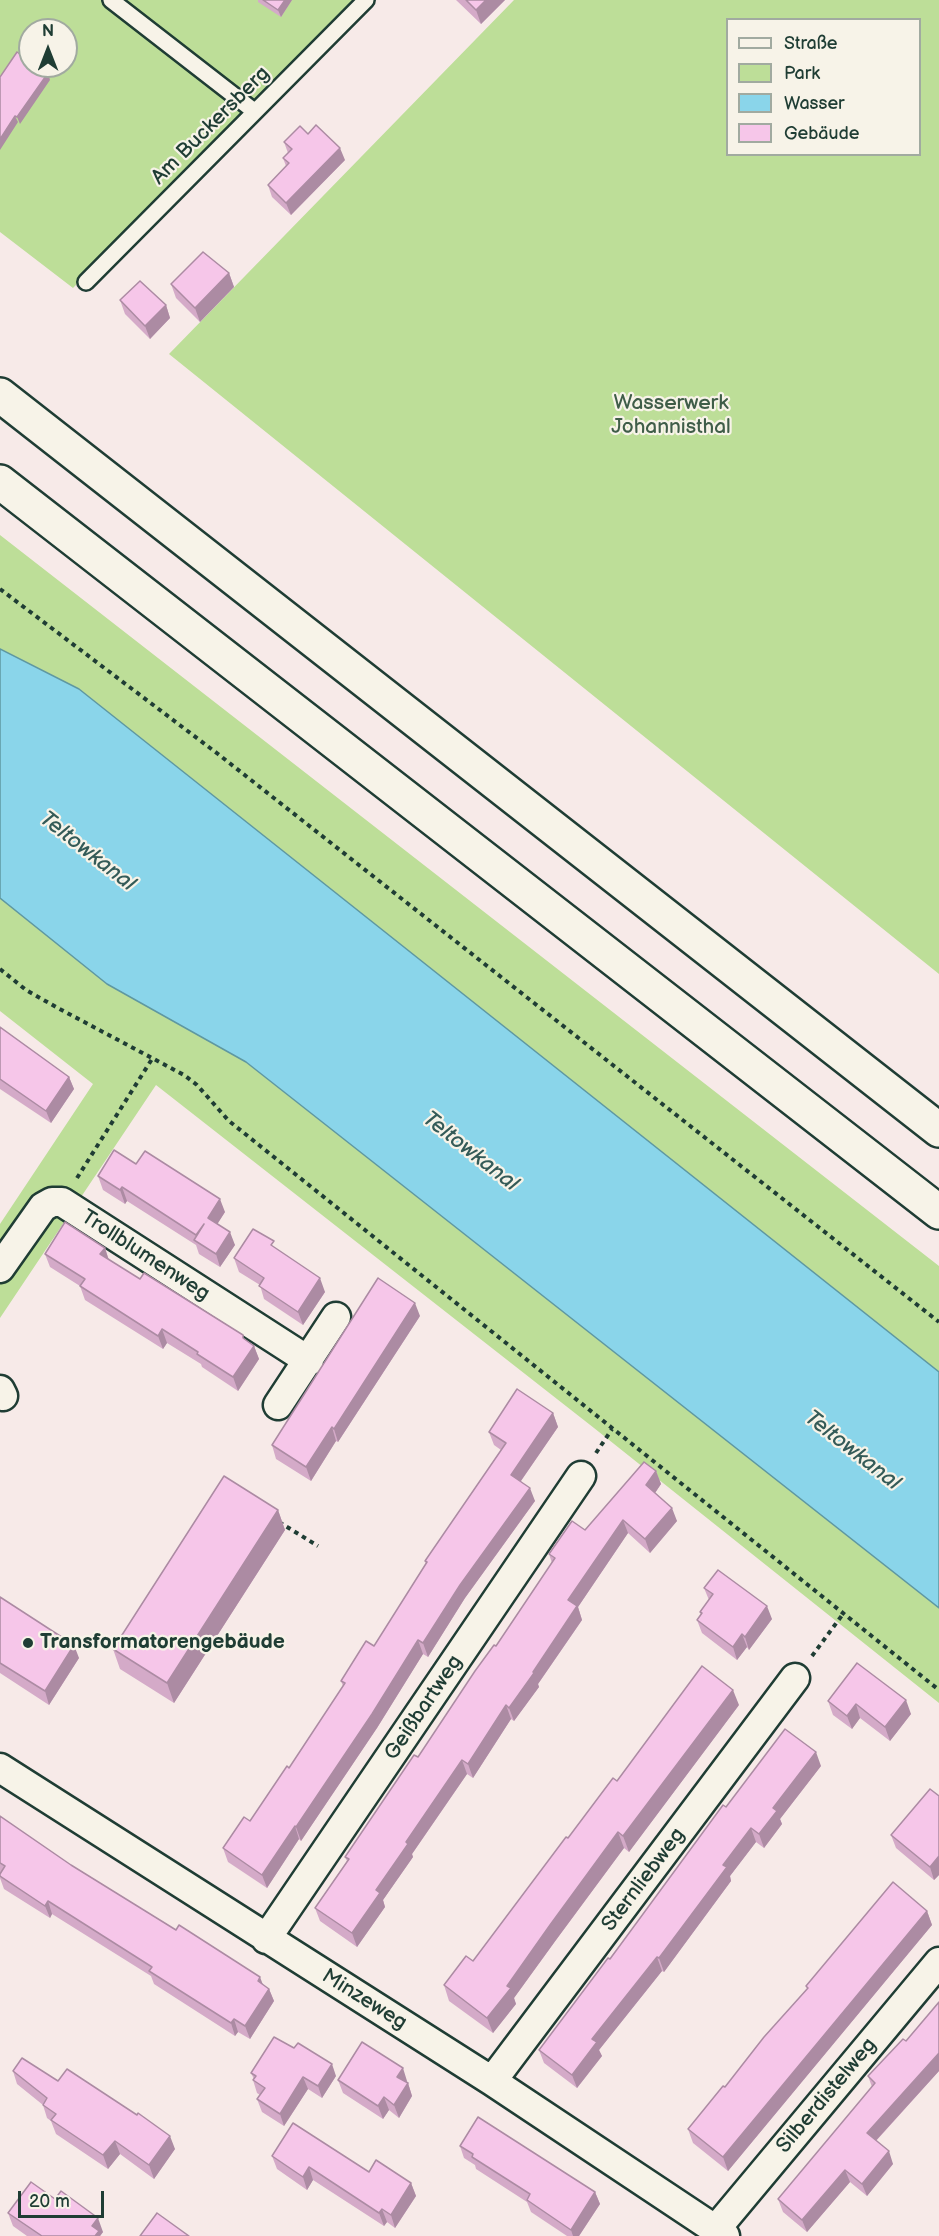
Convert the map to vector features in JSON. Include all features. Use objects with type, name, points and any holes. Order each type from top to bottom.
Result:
[{"type":"highway","points":[[0,395],[939,1130]]},
{"type":"highway","points":[[0,482],[939,1212]]},
{"type":"street","name":"Trollblumenweg","points":[[0,1268],[43,1207],[52,1202],[62,1202],[309,1361]]},
{"type":"street","points":[[278,1405],[336,1317]]},
{"type":"street","name":"Geißbartweg","points":[[266,1939],[581,1476]]},
{"type":"street","name":"Sternliebweg","points":[[492,2081],[795,1678]]},
{"type":"street","name":"Minzeweg","points":[[0,1768],[492,2081],[720,2232]]},
{"type":"street","name":"Silberdistelweg","points":[[720,2232],[939,1962]]},
{"type":"lane","points":[[111,0],[254,111]]},
{"type":"lane","name":"Am Buckersberg","points":[[86,282],[366,0]]},
{"type":"path","points":[[0,589],[227,761],[939,1322]]},
{"type":"path","points":[[0,969],[26,990],[190,1080],[229,1121],[939,1690]]},
{"type":"path","points":[[62,1202],[152,1059]]},
{"type":"path","points":[[279,1522],[318,1546]]},
{"type":"path","points":[[795,1678],[843,1614]]},
{"type":"green space","points":[[0,0],[353,0],[73,288],[0,232]]},
{"type":"green space","name":"Wasserwerk Johannisthal","points":[[514,0],[939,0],[939,974],[169,354]]},
{"type":"green space","points":[[0,535],[939,1266],[939,1372],[79,689],[0,649]]},
{"type":"green space","points":[[0,898],[107,984],[246,1062],[939,1608],[939,1703],[594,1428],[156,1085],[0,1318],[0,1224],[93,1084],[0,1011]]},
{"type":"water","name":"Teltowkanal","points":[[0,649],[79,689],[939,1372],[939,1608],[246,1062],[107,984],[0,898]]},
{"type":"building","points":[[263,0],[285,0],[278,10]]},
{"type":"building","points":[[466,0],[486,0],[476,10]]},
{"type":"building","points":[[17,52],[18,78],[44,78],[0,139],[0,77]]},
{"type":"building","points":[[316,125],[340,148],[286,203],[268,185],[289,163],[283,158],[292,149],[284,142],[300,126],[308,134]]},
{"type":"building","points":[[203,252],[229,273],[195,308],[171,284]]},
{"type":"building","points":[[140,281],[166,305],[145,326],[120,300]]},
{"type":"building","points":[[0,1027],[69,1077],[46,1111],[0,1079]]},
{"type":"building","points":[[114,1150],[136,1164],[145,1151],[220,1199],[208,1218],[230,1232],[216,1254],[194,1240],[204,1224],[196,1235],[122,1187],[120,1190],[98,1176]]},
{"type":"building","points":[[65,1222],[105,1248],[100,1254],[140,1279],[144,1273],[243,1335],[243,1338],[254,1346],[233,1377],[162,1329],[158,1336],[80,1286],[85,1279],[45,1254]]},
{"type":"building","points":[[253,1229],[274,1241],[271,1245],[320,1278],[298,1312],[259,1286],[264,1278],[234,1258]]},
{"type":"building","points":[[378,1278],[415,1303],[334,1429],[332,1427],[306,1467],[272,1445]]},
{"type":"building","points":[[517,1389],[553,1413],[511,1475],[530,1488],[460,1585],[423,1643],[418,1640],[372,1714],[262,1875],[223,1848],[244,1817],[250,1821],[287,1766],[289,1768],[345,1683],[341,1681],[366,1641],[374,1646],[427,1562],[425,1561],[506,1443],[489,1432]]},
{"type":"building","points":[[644,1462],[656,1471],[646,1485],[672,1508],[645,1539],[623,1520],[568,1600],[577,1606],[534,1673],[509,1708],[506,1705],[468,1764],[462,1760],[406,1842],[408,1844],[376,1890],[380,1893],[352,1933],[315,1908],[349,1859],[345,1857],[414,1755],[418,1757],[475,1671],[494,1645],[496,1646],[555,1558],[549,1554],[572,1521],[585,1530]]},
{"type":"building","points":[[224,1476],[278,1510],[167,1683],[113,1649]]},
{"type":"building","points":[[718,1570],[767,1606],[745,1637],[742,1634],[733,1647],[697,1620],[713,1594],[704,1588]]},
{"type":"building","name":"Transformatorengebäude","points":[[0,1597],[74,1645],[45,1691],[0,1663]]},
{"type":"building","points":[[857,1663],[906,1700],[885,1727],[856,1704],[847,1716],[828,1701]]},
{"type":"building","points":[[702,1666],[733,1690],[623,1836],[618,1832],[507,1986],[511,1988],[487,2018],[444,1985],[466,1956],[473,1961],[613,1778],[617,1781]]},
{"type":"building","points":[[785,1729],[816,1752],[773,1808],[777,1811],[759,1834],[751,1828],[723,1865],[727,1867],[659,1958],[657,1957],[592,2039],[597,2042],[572,2075],[539,2050],[608,1958],[610,1959],[723,1805],[726,1807]]},
{"type":"building","points":[[930,1789],[939,1796],[939,1856],[930,1867],[891,1835]]},
{"type":"building","points":[[0,1816],[71,1865],[176,1930],[179,1925],[260,1977],[258,1981],[269,1989],[245,2026],[234,2019],[231,2023],[149,1971],[152,1967],[48,1901],[45,1906],[0,1876],[5,1866],[0,1863]]},
{"type":"building","points":[[893,1882],[927,1911],[723,2157],[688,2129],[808,1988],[806,1986]]},
{"type":"building","points":[[939,2002],[939,2053],[867,2133],[889,2151],[862,2184],[845,2170],[802,2220],[778,2199],[875,2083],[868,2076],[903,2039],[906,2041]]},
{"type":"building","points":[[274,2037],[294,2048],[298,2043],[332,2064],[318,2086],[303,2077],[280,2114],[257,2099],[265,2088],[253,2080],[256,2076],[251,2073]]},
{"type":"building","points":[[362,2042],[403,2068],[397,2077],[408,2083],[394,2105],[384,2097],[378,2106],[338,2080]]},
{"type":"building","points":[[22,2058],[58,2081],[67,2069],[137,2115],[138,2113],[170,2136],[149,2165],[115,2141],[103,2155],[51,2120],[56,2114],[43,2105],[47,2098],[13,2071]]},
{"type":"building","points":[[478,2117],[595,2192],[571,2230],[527,2200],[530,2194],[472,2157],[473,2154],[460,2146]]},
{"type":"building","points":[[293,2123],[369,2172],[376,2160],[411,2183],[391,2215],[382,2209],[379,2213],[309,2167],[303,2177],[272,2156]]},
{"type":"building","points":[[31,2182],[55,2199],[61,2191],[98,2218],[92,2226],[99,2231],[95,2236],[42,2236],[8,2213]]},
{"type":"building","points":[[157,2213],[189,2236],[140,2236]]},
{"type":"place","name":"Transformatorengebäude","points":[[28,1643]]}]
